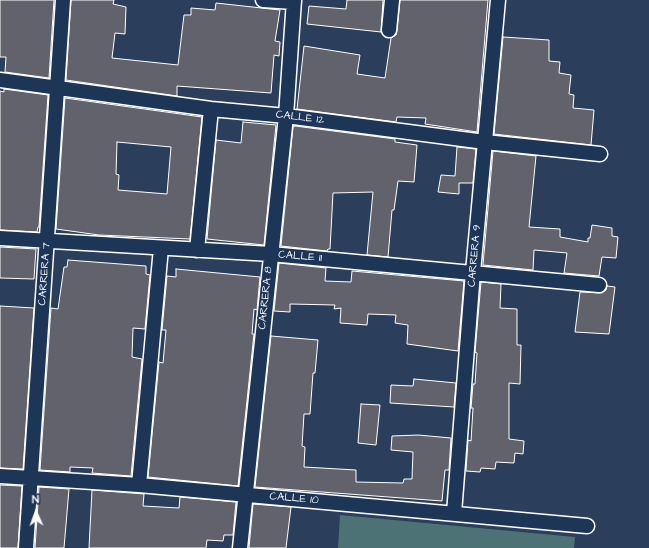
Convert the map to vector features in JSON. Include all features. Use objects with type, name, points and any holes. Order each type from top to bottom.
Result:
[{"type":"street","name":"CARRERA 7","points":[[26,548],[63,0]]},
{"type":"street","points":[[263,0],[294,1]]},
{"type":"street","points":[[389,30],[392,0]]},
{"type":"street","name":"CARRERA 9","points":[[454,513],[473,272],[498,0]]},
{"type":"street","name":"CARRERA 8","points":[[240,548],[286,116],[294,1]]},
{"type":"street","name":"CALLE 12","points":[[0,80],[211,109],[286,116],[485,142],[600,154]]},
{"type":"street","points":[[197,250],[211,109]]},
{"type":"street","name":"CALLE 11","points":[[0,238],[271,254],[599,285]]},
{"type":"street","points":[[139,485],[161,248]]},
{"type":"street","name":"CALLE 10","points":[[0,476],[139,485],[588,526]]},
{"type":"green space","points":[[340,515],[575,537],[574,548],[338,548]]},
{"type":"building","points":[[0,0],[54,0],[49,78],[5,72],[6,57],[0,57]]},
{"type":"building","points":[[71,0],[114,0],[113,4],[126,7],[125,34],[115,33],[112,58],[178,65],[184,15],[191,15],[191,8],[215,10],[216,3],[280,10],[275,41],[280,42],[279,56],[274,55],[271,93],[177,86],[177,96],[66,80]]},
{"type":"building","points":[[347,0],[383,0],[381,32],[307,24],[309,6],[346,9]]},
{"type":"building","points":[[400,0],[488,0],[477,132],[425,124],[426,118],[397,117],[396,122],[297,109],[304,46],[360,55],[357,74],[385,78],[391,38],[396,35],[397,31]]},
{"type":"building","points":[[503,37],[549,40],[549,61],[560,62],[559,73],[571,75],[569,94],[574,95],[573,108],[594,110],[591,145],[494,134]]},
{"type":"building","points":[[4,89],[48,95],[39,227],[37,232],[0,230],[0,91],[4,92]]},
{"type":"building","points":[[65,98],[202,117],[190,239],[99,235],[56,229]],"holes":[[[117,142],[171,147],[167,194],[118,190],[119,175],[116,174]]]},
{"type":"building","points":[[243,122],[276,125],[264,245],[207,239],[216,140],[241,143]]},
{"type":"building","points":[[295,126],[395,139],[395,142],[417,145],[414,182],[398,181],[394,210],[392,210],[388,257],[367,255],[373,192],[333,193],[330,249],[327,251],[281,246],[293,127]]},
{"type":"building","points":[[457,147],[476,149],[473,183],[459,183],[459,194],[438,192],[441,175],[455,176]]},
{"type":"building","points":[[493,151],[536,156],[529,227],[560,229],[560,237],[588,242],[592,225],[612,228],[612,236],[618,237],[616,258],[602,257],[599,276],[564,273],[567,253],[534,250],[533,270],[483,265]]},
{"type":"building","points":[[0,247],[36,249],[34,279],[0,278]]},
{"type":"building","points":[[68,260],[146,266],[146,274],[150,275],[145,329],[133,328],[132,357],[142,359],[131,476],[92,473],[93,468],[70,467],[70,472],[40,470],[51,308],[58,309],[64,267],[67,267]]},
{"type":"building","points":[[279,263],[326,268],[325,281],[351,282],[352,271],[464,281],[458,351],[407,344],[408,325],[395,323],[396,315],[368,314],[367,325],[340,323],[341,308],[334,309],[335,305],[290,304],[290,312],[274,311]]},
{"type":"building","points":[[176,269],[260,277],[257,310],[254,309],[252,334],[254,334],[238,486],[148,477],[159,362],[163,363],[166,330],[162,330],[167,276],[176,277]]},
{"type":"building","points":[[481,282],[501,284],[500,308],[517,309],[517,345],[521,345],[520,384],[509,383],[509,439],[524,441],[523,454],[515,453],[514,463],[496,462],[495,469],[481,468],[480,472],[466,471],[468,440],[471,441],[473,408],[471,408],[473,384],[475,384],[477,353],[475,352]]},
{"type":"building","points":[[607,286],[615,287],[609,334],[575,332],[580,292],[602,293],[606,290]]},
{"type":"building","points":[[0,306],[34,308],[23,469],[0,468]]},
{"type":"building","points":[[271,336],[318,340],[315,373],[313,373],[310,414],[304,414],[302,446],[305,447],[304,467],[356,470],[356,482],[403,483],[404,479],[412,479],[413,452],[391,450],[392,436],[418,435],[451,438],[449,470],[445,470],[442,501],[255,487]]},
{"type":"building","points":[[414,379],[456,383],[454,407],[390,403],[391,385],[413,386]]},
{"type":"building","points":[[361,404],[380,405],[376,445],[358,443]]},
{"type":"building","points":[[0,485],[22,486],[18,548],[0,548]]},
{"type":"building","points":[[39,487],[69,489],[64,548],[35,548]]},
{"type":"building","points":[[92,490],[144,494],[143,506],[179,508],[180,497],[236,502],[233,535],[224,535],[223,541],[207,540],[206,548],[89,548]]},
{"type":"building","points":[[253,504],[291,507],[286,548],[249,548]]}]
